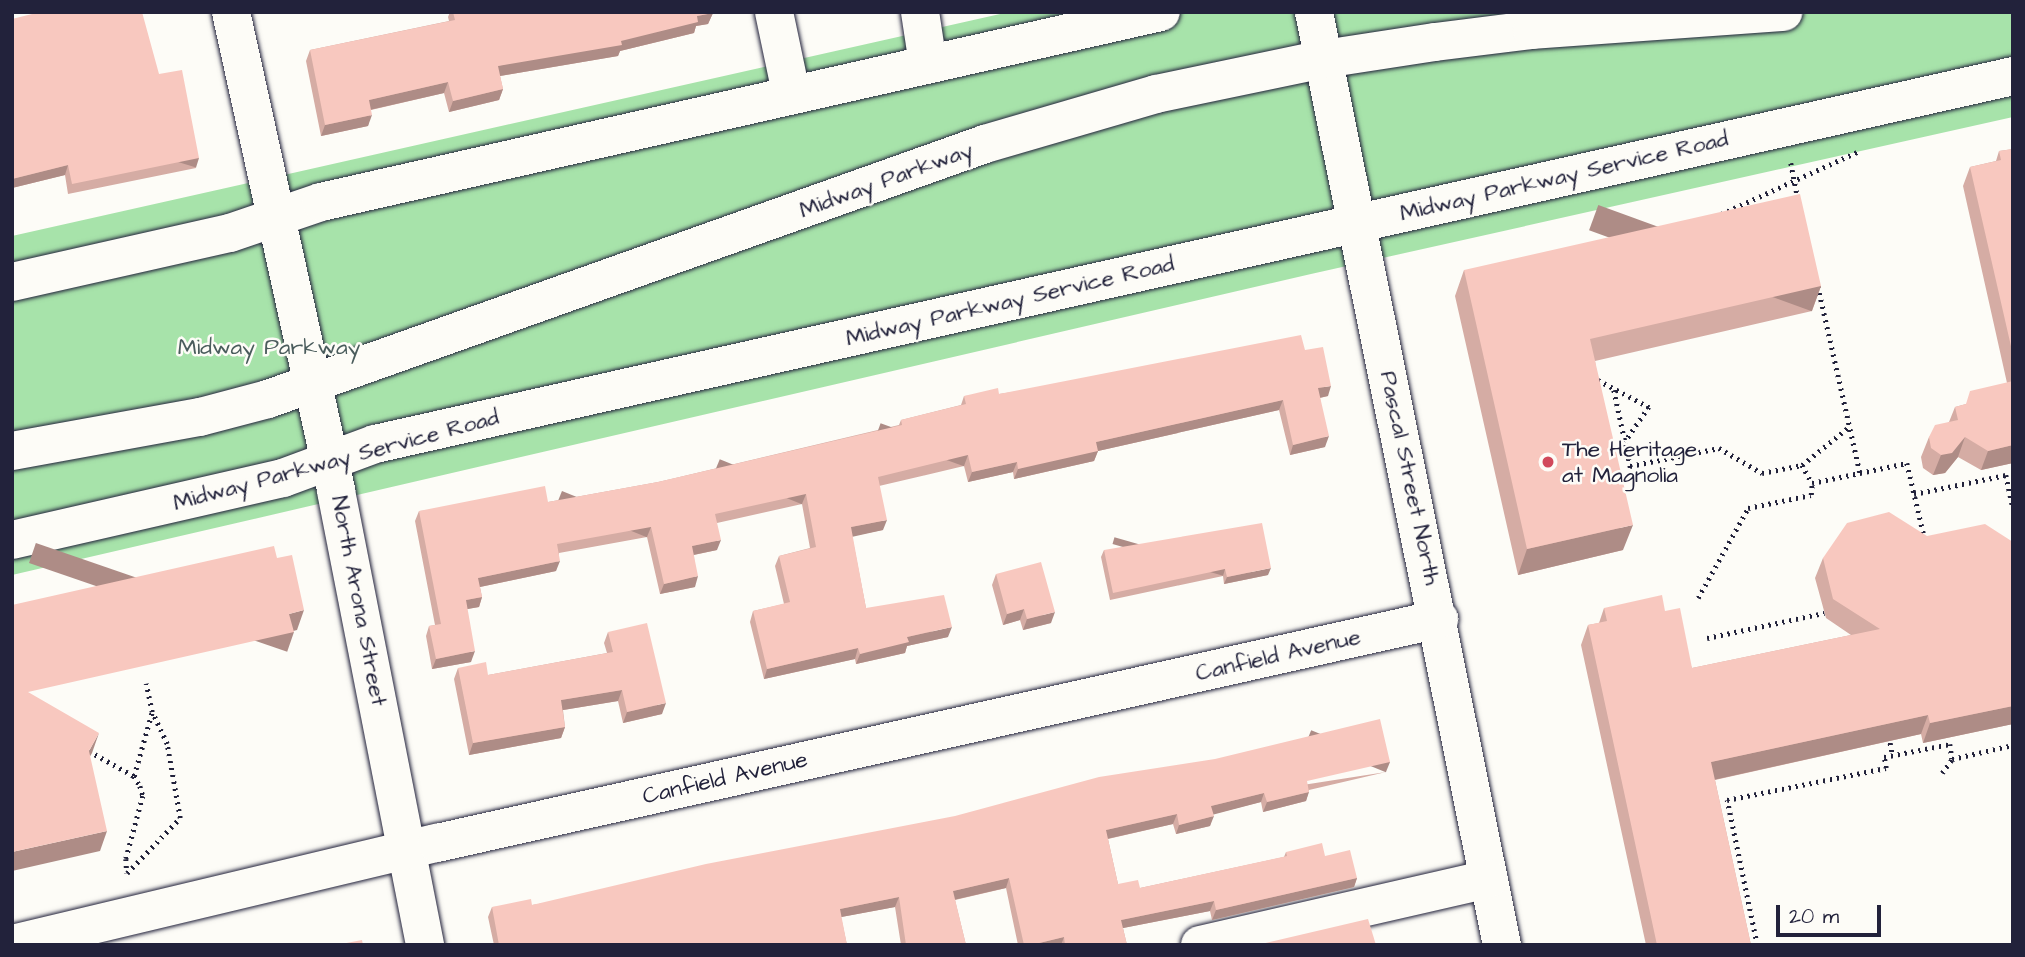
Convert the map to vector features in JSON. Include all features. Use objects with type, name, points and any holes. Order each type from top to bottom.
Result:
[{"type":"street","name":"North Arona Street","points":[[231,12],[273,216],[330,460],[425,945]]},
{"type":"street","points":[[774,12],[791,93]]},
{"type":"street","points":[[920,12],[928,64]]},
{"type":"street","points":[[12,282],[230,233],[273,216],[791,93],[1161,12]]},
{"type":"street","name":"Pascal Street North","points":[[1314,12],[1439,619],[1502,945]]},
{"type":"street","name":"Midway Parkway","points":[[12,452],[200,417],[311,384],[1051,123],[1156,94],[1324,59],[1532,30],[1783,12]]},
{"type":"street","name":"Midway Parkway Service Road","points":[[12,540],[283,478],[375,444],[2013,75]]},
{"type":"street","name":"Canfield Avenue","points":[[12,944],[362,864],[406,850],[1439,619]]},
{"type":"street","points":[[1199,945],[1489,878]]},
{"type":"path","points":[[1723,221],[1721,213],[1865,149]]},
{"type":"path","points":[[1790,159],[1801,212]]},
{"type":"path","points":[[1816,279],[1860,473]]},
{"type":"path","points":[[1593,378],[1649,407],[1625,442]]},
{"type":"path","points":[[1614,389],[1634,483],[1629,494]]},
{"type":"path","points":[[1630,466],[1719,448],[1762,473],[1802,465],[1850,426]]},
{"type":"path","points":[[1812,483],[1907,463],[1928,554]]},
{"type":"path","points":[[1699,598],[1748,508],[1811,495],[1812,483],[1802,465]]},
{"type":"path","points":[[1914,494],[2006,475],[2013,508]]},
{"type":"path","points":[[1707,638],[1824,613]]},
{"type":"path","points":[[78,744],[134,776],[143,796],[126,859],[127,873],[180,818],[167,744],[152,712],[146,684]]},
{"type":"path","points":[[134,776],[152,712]]},
{"type":"path","points":[[1888,730],[1893,756]]},
{"type":"path","points":[[1757,945],[1727,800],[1886,768],[1884,757],[1950,744],[1952,759]]},
{"type":"path","points":[[1942,773],[1952,759],[2013,746]]},
{"type":"green space","name":"Midway Parkway","points":[[1009,12],[2013,12],[2013,117],[1311,274],[12,575],[12,236]]},
{"type":"building","points":[[40,12],[142,12],[159,74],[182,70],[199,158],[72,184],[68,165],[12,179],[12,19]]},
{"type":"building","points":[[453,12],[713,13],[697,16],[698,22],[621,41],[622,45],[498,66],[503,89],[453,101],[448,82],[369,100],[372,115],[325,125],[310,50],[455,20]]},
{"type":"building","points":[[2013,149],[2013,355],[1970,167],[2001,160],[1999,151]]},
{"type":"building","name":"The Heritage at Magnolia","points":[[1800,194],[1821,286],[1590,339],[1633,525],[1527,549],[1464,270]]},
{"type":"building","points":[[1301,335],[1305,350],[1323,347],[1331,386],[1318,388],[1329,436],[1293,445],[1283,400],[1096,442],[1098,451],[1018,469],[1017,462],[972,472],[968,455],[878,477],[887,520],[851,527],[866,608],[944,595],[952,627],[907,637],[909,642],[860,654],[858,648],[767,669],[753,611],[790,602],[779,556],[816,547],[806,494],[715,514],[721,540],[692,546],[698,576],[664,584],[651,527],[557,544],[560,561],[478,578],[482,597],[466,600],[475,651],[436,659],[429,626],[441,624],[419,511],[545,486],[548,502],[658,482],[902,425],[901,420],[966,404],[964,396],[998,388],[999,394]]},
{"type":"building","points":[[2013,381],[2013,445],[1988,451],[1965,437],[1952,453],[1941,455],[1931,448],[1929,437],[1935,425],[1958,420],[1955,407],[1966,404],[1970,391]]},
{"type":"building","points":[[1889,512],[1927,536],[1985,524],[2013,542],[2013,706],[1930,723],[1928,715],[1711,762],[1751,945],[1657,945],[1588,625],[1607,621],[1604,608],[1662,595],[1665,611],[1680,608],[1692,668],[1880,629],[1833,599],[1823,558],[1847,523]]},
{"type":"building","points":[[1262,523],[1271,568],[1227,577],[1225,569],[1113,593],[1104,550]]},
{"type":"building","points":[[274,546],[277,558],[292,555],[304,610],[289,614],[294,632],[28,692],[99,733],[89,751],[107,831],[12,852],[12,605]]},
{"type":"building","points":[[1041,562],[1055,612],[1027,619],[1024,609],[1007,614],[996,574]]},
{"type":"building","points":[[647,623],[666,703],[627,712],[622,690],[561,700],[565,727],[473,743],[458,668],[486,662],[488,675],[613,652],[608,632]]},
{"type":"building","points":[[1380,719],[1390,762],[1307,781],[1309,792],[1267,802],[1264,793],[1211,806],[1214,816],[1179,825],[1177,814],[1106,830],[1118,884],[1138,880],[1140,888],[1287,856],[1286,852],[1322,843],[1325,856],[1350,850],[1357,878],[1216,910],[1214,901],[1121,920],[1127,945],[1065,945],[1064,937],[1024,945],[1009,878],[953,891],[966,945],[906,945],[899,897],[840,909],[847,945],[499,945],[492,907],[531,899],[532,905],[706,864],[955,816],[1099,777],[1215,759]]},
{"type":"building","points":[[1368,919],[1376,945],[1257,945]]},
{"type":"building","points":[[362,940],[363,945],[336,945]]},
{"type":"place","name":"The Heritage at Magnolia","points":[[1548,462]]}]
